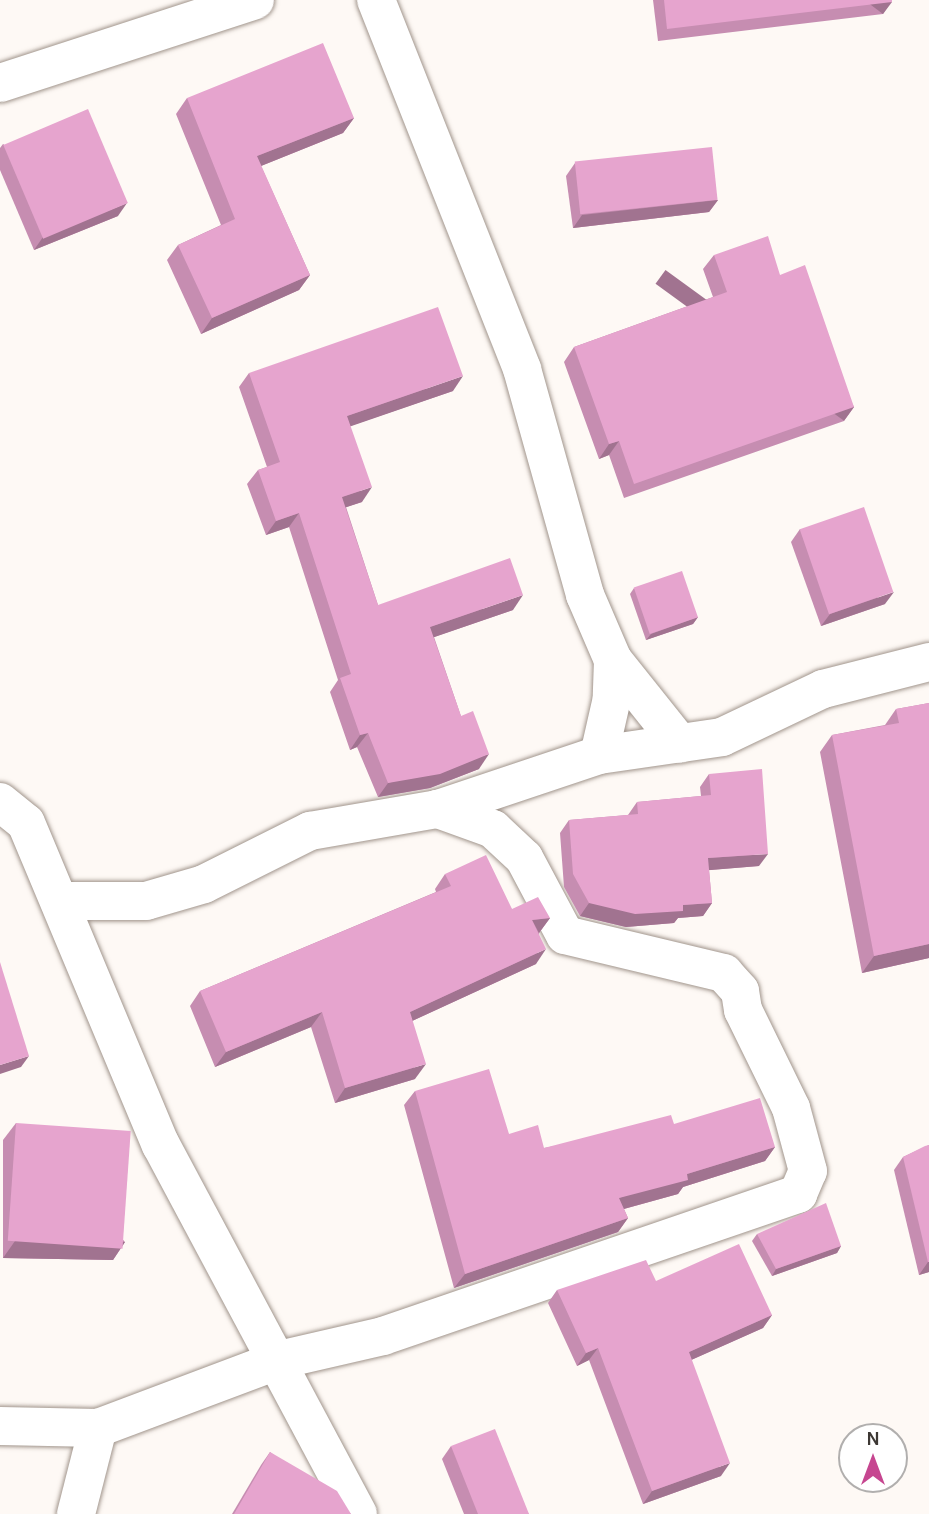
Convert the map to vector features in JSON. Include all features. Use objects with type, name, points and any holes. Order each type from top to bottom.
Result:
[{"type":"street","points":[[0,83],[255,0]]},
{"type":"street","points":[[376,0],[522,369],[581,582],[613,660],[680,744]]},
{"type":"street","points":[[599,755],[612,698],[613,660]]},
{"type":"street","points":[[62,901],[146,901],[204,884],[273,846],[310,831],[438,809],[599,755],[722,737],[823,689],[929,662]]},
{"type":"street","points":[[0,802],[26,823],[62,901],[161,1145],[279,1360],[358,1514]]},
{"type":"street","points":[[0,1426],[98,1427],[279,1360],[383,1336],[798,1194],[808,1171],[791,1108],[743,1010],[740,991],[724,973],[565,935],[524,858],[493,829],[438,809]]},
{"type":"street","points":[[76,1514],[98,1427]]},
{"type":"building","points":[[664,0],[892,0],[892,2],[667,29]]},
{"type":"building","points":[[323,43],[354,118],[257,156],[310,275],[212,318],[178,245],[235,219],[187,98]]},
{"type":"building","points":[[88,109],[128,203],[43,239],[3,145]]},
{"type":"building","points":[[712,147],[718,200],[580,214],[575,161]]},
{"type":"building","points":[[768,236],[780,275],[805,265],[854,407],[634,484],[619,441],[609,444],[574,347],[727,292],[714,255]]},
{"type":"building","points":[[438,307],[463,376],[347,416],[372,487],[342,497],[378,605],[510,558],[523,595],[430,627],[461,716],[473,711],[489,754],[440,774],[388,783],[368,733],[360,735],[340,678],[351,674],[299,513],[276,521],[258,470],[280,462],[249,373]]},
{"type":"building","points":[[864,507],[893,592],[829,614],[800,529]]},
{"type":"building","points":[[682,571],[698,617],[650,634],[634,588]]},
{"type":"building","points":[[929,703],[929,944],[874,956],[832,735],[899,723],[896,709]]},
{"type":"building","points":[[762,769],[768,854],[708,858],[712,903],[683,905],[683,911],[635,914],[589,903],[573,874],[569,820],[638,814],[637,802],[711,795],[709,774]]},
{"type":"building","points":[[486,855],[512,909],[538,897],[550,918],[532,920],[546,949],[410,1012],[426,1064],[345,1088],[322,1012],[226,1052],[200,991],[451,886],[445,874]]},
{"type":"building","points":[[0,962],[29,1056],[0,1065]]},
{"type":"building","points":[[489,1069],[509,1134],[538,1125],[544,1148],[671,1115],[674,1124],[760,1098],[775,1147],[687,1174],[688,1180],[619,1198],[628,1218],[465,1274],[415,1091]]},
{"type":"building","points":[[16,1123],[131,1131],[122,1249],[8,1241]]},
{"type":"building","points":[[929,1145],[929,1262],[928,1262],[903,1157]]},
{"type":"building","points":[[826,1203],[841,1246],[776,1269],[757,1234]]},
{"type":"building","points":[[739,1244],[772,1315],[689,1352],[730,1463],[652,1491],[598,1348],[586,1353],[557,1290],[646,1260],[656,1281]]},
{"type":"building","points":[[495,1429],[529,1514],[478,1514],[451,1446]]},
{"type":"building","points":[[270,1452],[337,1491],[351,1514],[234,1514]]}]
